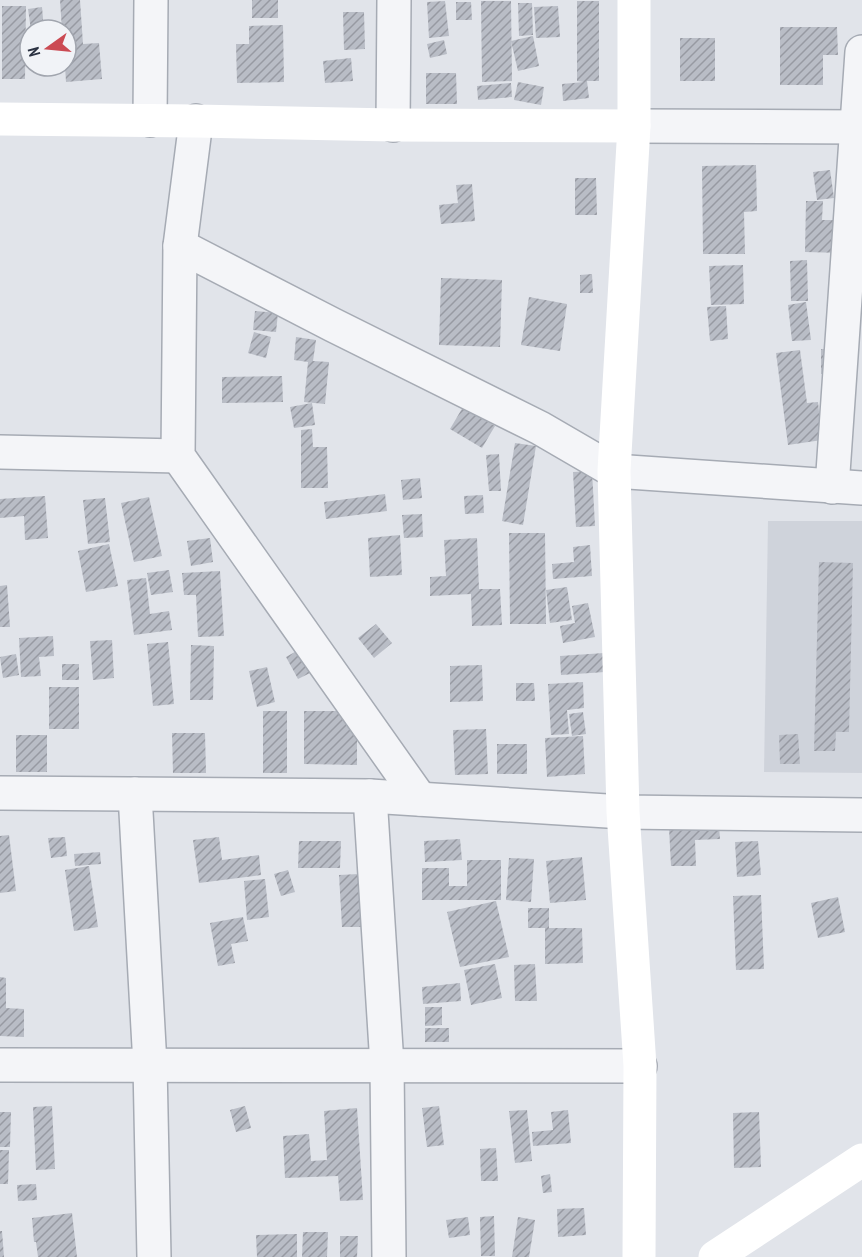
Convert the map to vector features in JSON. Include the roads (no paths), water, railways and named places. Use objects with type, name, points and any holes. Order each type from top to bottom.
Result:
[{"type":"street","points":[[150,120],[151,0]]},
{"type":"street","points":[[393,124],[394,0]]},
{"type":"street","points":[[634,0],[634,126],[614,471],[623,812],[640,1066],[639,1257]]},
{"type":"street","points":[[180,246],[540,428],[614,471],[847,488],[862,52]]},
{"type":"street","points":[[0,119],[860,127]]},
{"type":"street","points":[[196,121],[180,246],[178,456],[420,799]]},
{"type":"street","points":[[0,452],[178,456]]},
{"type":"street","points":[[0,793],[370,796],[623,812],[862,815]]},
{"type":"street","points":[[135,794],[150,1065],[154,1257]]},
{"type":"street","points":[[370,796],[387,1065],[389,1257]]},
{"type":"street","points":[[0,1065],[640,1066]]},
{"type":"street","points":[[715,1257],[862,1160]]}]
